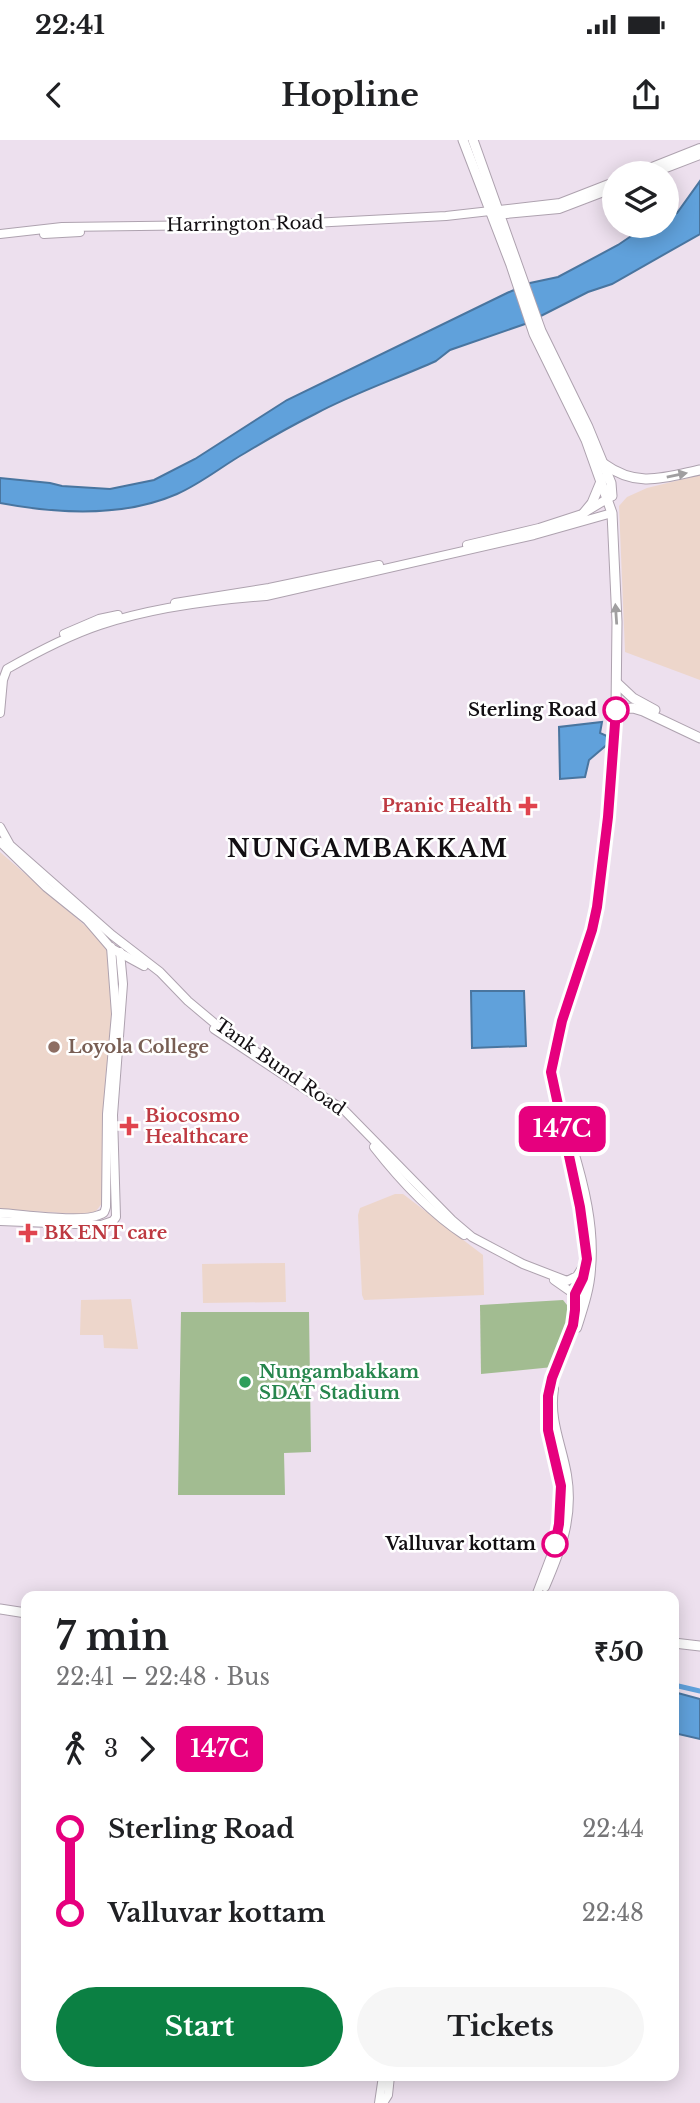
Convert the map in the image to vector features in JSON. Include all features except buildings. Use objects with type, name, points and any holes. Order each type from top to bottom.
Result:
[{"type":"main road","points":[[463,140],[517,272],[537,332],[573,411],[608,476]]},
{"type":"main road","points":[[473,140],[493,214]]},
{"type":"main road","points":[[668,161],[700,148]]},
{"type":"main road","points":[[679,163],[700,155]]},
{"type":"main road","points":[[493,214],[559,203],[602,187]]},
{"type":"main road","points":[[493,214],[559,209],[602,193]]},
{"type":"main road","name":"Harrington Road","points":[[0,236],[62,227],[356,222],[493,214]]},
{"type":"main road","points":[[537,332],[588,427],[608,476],[612,513],[617,683],[608,817],[597,907],[562,1021],[551,1072],[580,1207],[587,1259],[583,1278],[575,1294],[573,1325],[552,1378],[546,1413],[561,1486],[559,1524],[541,1591]]},
{"type":"main road","points":[[608,476],[653,480],[700,470]]},
{"type":"main road","points":[[583,514],[593,503],[608,476]]},
{"type":"main road","points":[[3,669],[48,642],[99,619],[355,570],[539,528],[583,514],[609,498]]},
{"type":"main road","points":[[3,669],[52,645],[119,619],[223,600],[265,596],[534,535],[612,513]]},
{"type":"main road","points":[[0,713],[3,669]]},
{"type":"main road","points":[[617,683],[633,698],[697,734]]},
{"type":"main road","points":[[616,709],[633,708],[643,711],[697,734]]},
{"type":"main road","points":[[0,827],[5,845]]},
{"type":"main road","name":"Tank Bund Road","points":[[5,845],[160,972],[188,1001],[219,1027],[345,1111],[405,1183],[448,1225],[496,1255],[550,1278],[575,1294]]},
{"type":"main road","name":"Tank Bund Road","points":[[5,845],[46,887],[87,920],[111,948],[138,961],[157,975],[216,1031],[362,1130],[472,1237],[498,1252],[567,1281],[578,1276],[587,1259]]},
{"type":"main road","points":[[0,1213],[80,1217],[104,1213],[107,1114],[116,1014],[112,935]]},
{"type":"main road","points":[[0,1221],[101,1225],[113,1221],[116,1217],[113,1115],[122,996],[121,942]]},
{"type":"main road","points":[[541,1591],[564,1543],[568,1522],[568,1477],[555,1430],[553,1396],[556,1379],[589,1286],[592,1259],[588,1214],[578,1166],[551,1072]]},
{"type":"main road","points":[[106,1208],[116,1209]]},
{"type":"main road","points":[[0,1612],[21,1615]]},
{"type":"main road","points":[[679,1646],[700,1648]]},
{"type":"main road","points":[[381,2103],[383,2081]]},
{"type":"main road","points":[[381,2103],[387,2095],[389,2081]]},
{"type":"shaded area","points":[[700,475],[700,680],[625,652],[619,506],[627,497],[647,488]]},
{"type":"shaded area","name":"Loyola College","points":[[0,852],[104,942],[112,962],[113,1014],[105,1080],[103,1202],[93,1215],[0,1209]]},
{"type":"shaded area","points":[[395,1194],[403,1194],[483,1255],[484,1295],[364,1300],[358,1215],[360,1208]]},
{"type":"shaded area","points":[[285,1263],[286,1302],[203,1303],[202,1264]]},
{"type":"shaded area","points":[[131,1299],[138,1349],[104,1348],[103,1335],[80,1335],[81,1300]]},
{"type":"green space","points":[[563,1300],[571,1310],[571,1323],[553,1367],[481,1374],[480,1305]]},
{"type":"green space","name":"Nungambakkam SDAT Stadium","points":[[181,1312],[309,1312],[311,1452],[284,1453],[285,1495],[178,1495]]},
{"type":"water","points":[[700,181],[700,234],[612,284],[588,292],[525,324],[450,350],[436,361],[330,406],[177,494],[134,507],[90,512],[44,510],[0,503],[0,478],[110,489],[154,480],[195,459],[287,400],[507,293],[530,283],[558,277],[628,238],[679,238],[679,210]]},
{"type":"water","points":[[602,722],[600,733],[609,737],[610,742],[589,760],[585,777],[560,779],[559,727]]},
{"type":"water","points":[[471,991],[524,991],[526,1046],[472,1048]]},
{"type":"water","points":[[679,1693],[700,1699],[700,1739],[679,1734]]},
{"type":"waterway","points":[[679,1686],[700,1691]]},
{"type":"bus line","name":"147C","points":[[555,1544],[561,1486],[546,1413],[552,1378],[573,1325],[575,1294],[583,1278],[587,1259],[580,1207],[554,1093],[552,1058],[597,907],[608,817],[616,710]]},
{"type":"place","name":"Sterling Road","points":[[616,710]]},
{"type":"place","name":"Pranic Health","points":[[528,806]]},
{"type":"place","name":"Loyola College","points":[[54,1047]]},
{"type":"place","name":"Biocosmo Healthcare","points":[[129,1126]]},
{"type":"place","name":"BK ENT care","points":[[28,1233]]},
{"type":"place","name":"Nungambakkam SDAT Stadium","points":[[245,1382]]},
{"type":"place","name":"Valluvar kottam","points":[[555,1544]]},
{"type":"district","name":"NUNGAMBAKKAM","points":[[368,849]]}]
